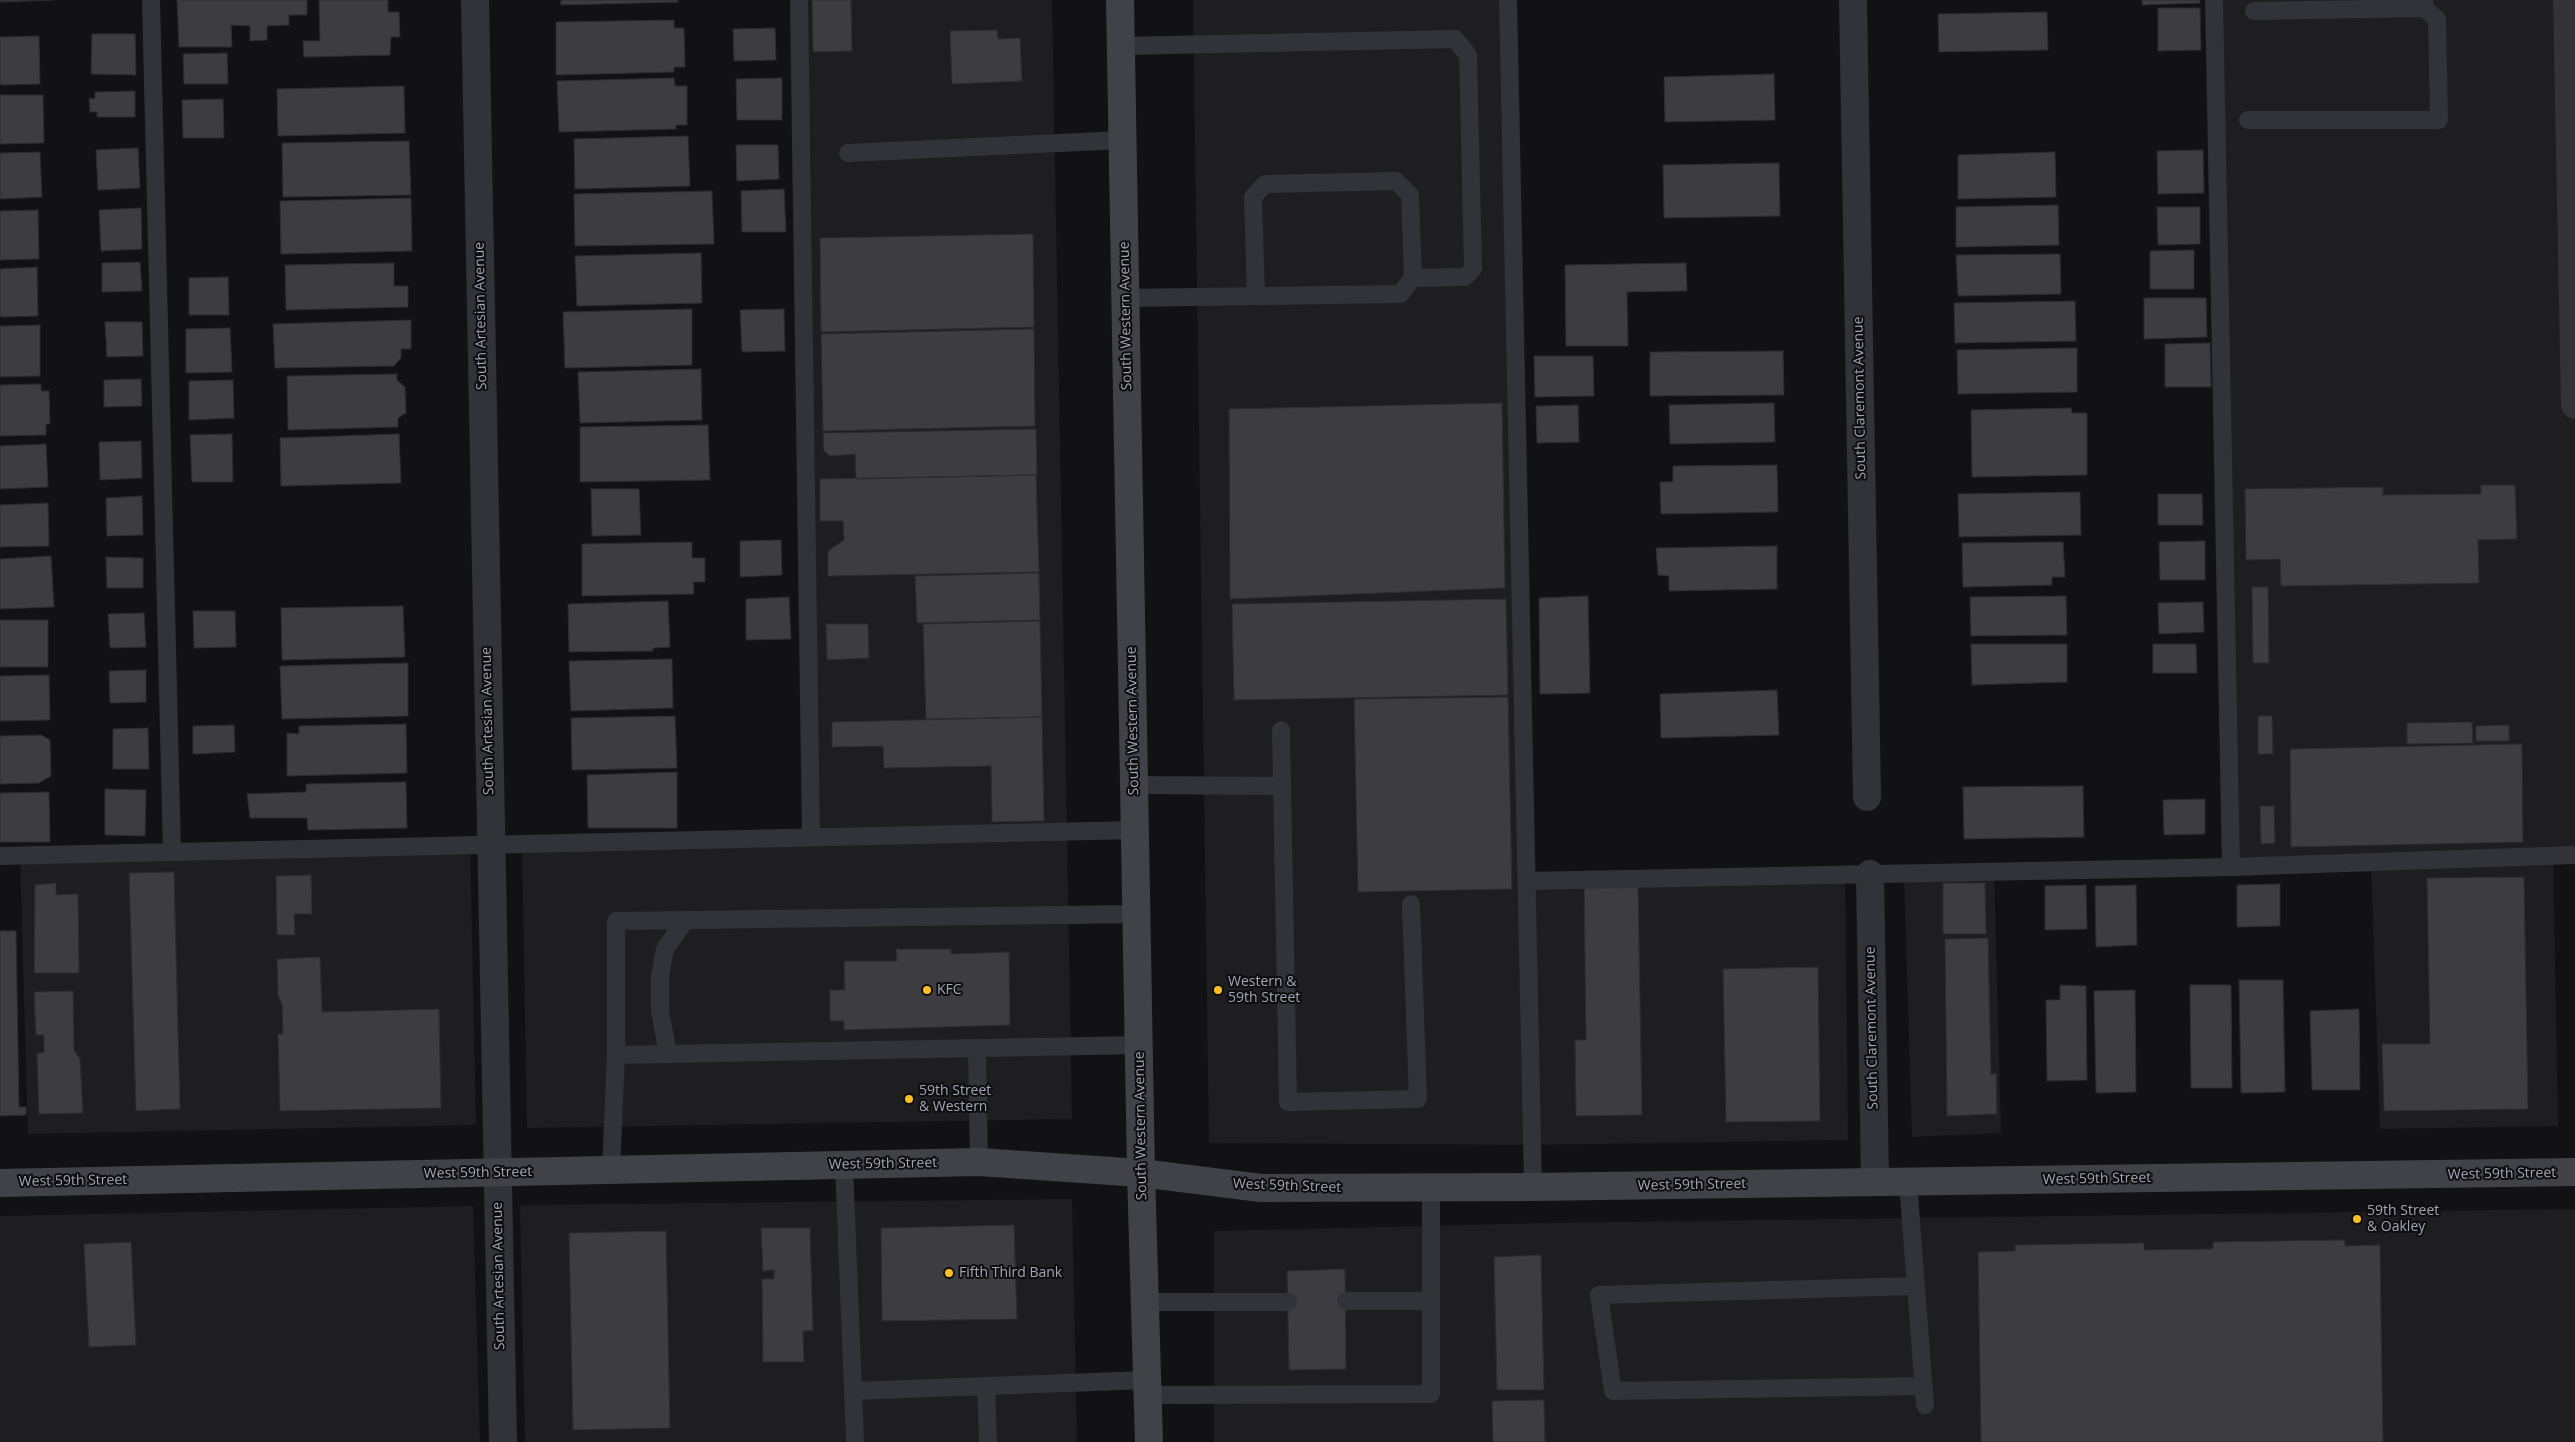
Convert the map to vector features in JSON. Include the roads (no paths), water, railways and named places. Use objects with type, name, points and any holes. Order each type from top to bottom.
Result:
[{"type":"street","name":"South Artesian Avenue","points":[[475,0],[503,1442]]},
{"type":"street","name":"South Western Avenue","points":[[1120,0],[1141,1174],[1148,1442]]},
{"type":"street","name":"South Claremont Avenue","points":[[1854,0],[1867,796]]},
{"type":"street","points":[[2568,0],[2575,405]]},
{"type":"street","name":"South Claremont Avenue","points":[[1870,874],[1875,1182]]},
{"type":"street","name":"West 59th Street","points":[[0,1183],[979,1162],[1141,1174],[1261,1188],[1532,1187],[2575,1172]]},
{"type":"lane","points":[[152,0],[172,852]]},
{"type":"lane","points":[[799,0],[811,837]]},
{"type":"lane","points":[[1508,0],[1532,1187]]},
{"type":"lane","points":[[2214,0],[2231,867]]},
{"type":"lane","points":[[2248,120],[2439,120],[2437,19],[2424,4],[2254,11]]},
{"type":"lane","points":[[1121,46],[1454,39],[1468,55],[1474,269],[1465,277],[1413,278]]},
{"type":"lane","points":[[848,153],[1122,140]]},
{"type":"lane","points":[[1126,298],[1400,294],[1413,278],[1410,195],[1396,181],[1265,184],[1253,197],[1256,296]]},
{"type":"lane","points":[[1281,730],[1288,1102],[1418,1099],[1411,904]]},
{"type":"lane","points":[[1134,785],[1282,786]]},
{"type":"lane","points":[[0,856],[1136,830]]},
{"type":"lane","points":[[1526,881],[2231,867],[2575,855]]},
{"type":"lane","points":[[612,1170],[616,1055],[616,921],[1137,914]]},
{"type":"lane","points":[[668,1054],[660,1011],[660,976],[665,949],[685,920]]},
{"type":"lane","points":[[616,1055],[977,1050],[1139,1045]]},
{"type":"lane","points":[[977,1050],[979,1162]]},
{"type":"lane","points":[[844,1165],[855,1442]]},
{"type":"lane","points":[[1908,1182],[1925,1404]]},
{"type":"lane","points":[[853,1391],[986,1386],[1431,1394],[1431,1188]]},
{"type":"lane","points":[[1916,1286],[1599,1295],[1613,1391],[1924,1386]]},
{"type":"lane","points":[[1346,1301],[1431,1301]]},
{"type":"lane","points":[[1145,1302],[1288,1302]]},
{"type":"lane","points":[[986,1386],[988,1442]]},
{"type":"place","name":"KFC","points":[[927,990]]},
{"type":"place","name":"Western & 59th Street","points":[[1218,990]]},
{"type":"place","name":"59th Street & Western","points":[[909,1099]]},
{"type":"place","name":"59th Street & Oakley","points":[[2357,1219]]},
{"type":"place","name":"Fifth Third Bank","points":[[949,1273]]}]
